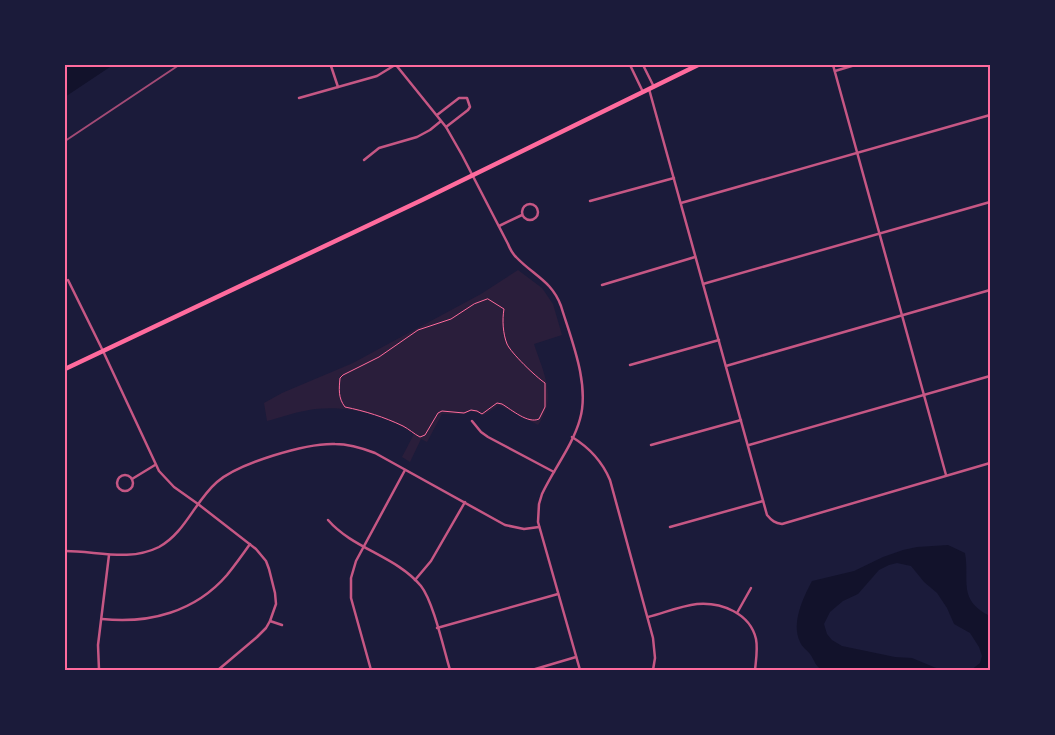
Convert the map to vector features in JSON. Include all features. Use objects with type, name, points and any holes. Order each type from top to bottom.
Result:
[{"type":"main road","points":[[65,370],[422,200],[698,65]]},
{"type":"street","points":[[299,98],[377,76],[395,65],[446,127],[516,257],[549,285],[558,298],[583,389],[580,418],[542,494],[539,504],[539,527],[580,670]]},
{"type":"street","points":[[630,65],[643,92]]},
{"type":"street","points":[[643,65],[651,88],[695,257],[767,515],[775,523],[782,524],[990,463]]},
{"type":"street","points":[[833,65],[946,475]]},
{"type":"street","points":[[835,71],[855,65]]},
{"type":"street","points":[[331,66],[338,87]]},
{"type":"street","points":[[437,115],[459,98],[467,98],[470,102],[468,110],[446,127]]},
{"type":"street","points":[[681,203],[990,115]]},
{"type":"street","points":[[364,160],[379,148],[424,134],[441,121]]},
{"type":"street","points":[[590,201],[674,178]]},
{"type":"street","points":[[703,284],[990,202]]},
{"type":"street","points":[[526,204],[532,204],[538,212],[534,219],[528,220],[522,215],[522,207],[526,204]]},
{"type":"street","points":[[499,226],[522,215]]},
{"type":"street","points":[[602,285],[695,257]]},
{"type":"street","points":[[68,280],[155,465],[165,479],[174,487],[250,544],[266,561],[275,593],[276,604],[270,621],[257,637],[218,670]]},
{"type":"street","points":[[726,366],[990,290]]},
{"type":"street","points":[[630,365],[719,340]]},
{"type":"street","points":[[748,446],[990,376]]},
{"type":"street","points":[[651,445],[741,420]]},
{"type":"street","points":[[472,421],[488,437],[554,472]]},
{"type":"street","points":[[572,436],[592,452],[607,473],[648,617],[655,648],[653,670]]},
{"type":"street","points":[[65,551],[109,555],[137,554],[160,546],[176,533],[217,482],[242,466],[320,444],[361,447],[506,525],[524,529],[539,527]]},
{"type":"street","points":[[132,479],[155,465]]},
{"type":"street","points":[[371,670],[350,594],[351,578],[364,547],[406,470]]},
{"type":"street","points":[[122,475],[132,479],[133,484],[129,490],[124,491],[118,486],[117,481],[122,475]]},
{"type":"street","points":[[670,527],[763,501]]},
{"type":"street","points":[[415,580],[431,561],[464,502]]},
{"type":"street","points":[[328,520],[337,530],[404,571],[422,587],[427,596],[450,670]]},
{"type":"street","points":[[102,620],[120,622],[146,619],[171,613],[185,607],[218,584],[250,544]]},
{"type":"street","points":[[99,670],[98,645],[109,555]]},
{"type":"street","points":[[737,613],[751,588]]},
{"type":"street","points":[[437,628],[558,594]]},
{"type":"street","points":[[648,617],[698,604],[720,606],[737,613],[748,622],[756,638],[757,650],[754,670]]},
{"type":"street","points":[[270,621],[282,625]]},
{"type":"street","points":[[532,670],[576,657]]},
{"type":"path","points":[[482,300],[491,300],[504,310],[503,324],[508,347],[535,376],[545,383],[546,399],[544,412],[535,421],[497,403],[482,414],[471,410],[464,413],[442,411],[438,413],[425,435],[418,436],[385,418],[345,407],[340,399],[340,378],[383,355],[418,330],[451,319],[482,300]]},
{"type":"shaded area","points":[[65,65],[113,65],[65,97]]},
{"type":"shaded area","points":[[518,270],[542,288],[553,304],[562,335],[534,344],[547,385],[548,395],[544,415],[538,425],[499,405],[484,415],[471,411],[465,414],[442,414],[427,442],[421,439],[410,462],[402,457],[414,434],[392,422],[367,413],[328,408],[315,409],[267,421],[264,403],[282,393],[353,363],[481,294]]},
{"type":"shaded area","points":[[948,545],[965,553],[969,596],[980,610],[990,616],[990,670],[971,670],[980,663],[982,656],[979,647],[970,633],[954,624],[947,608],[937,593],[924,582],[911,566],[897,563],[879,570],[858,594],[843,601],[830,612],[824,624],[827,634],[832,640],[842,646],[895,657],[912,658],[941,670],[822,670],[818,667],[801,644],[797,627],[799,611],[812,581],[854,571],[903,550]]},
{"type":"railway","points":[[65,141],[179,65]]}]
